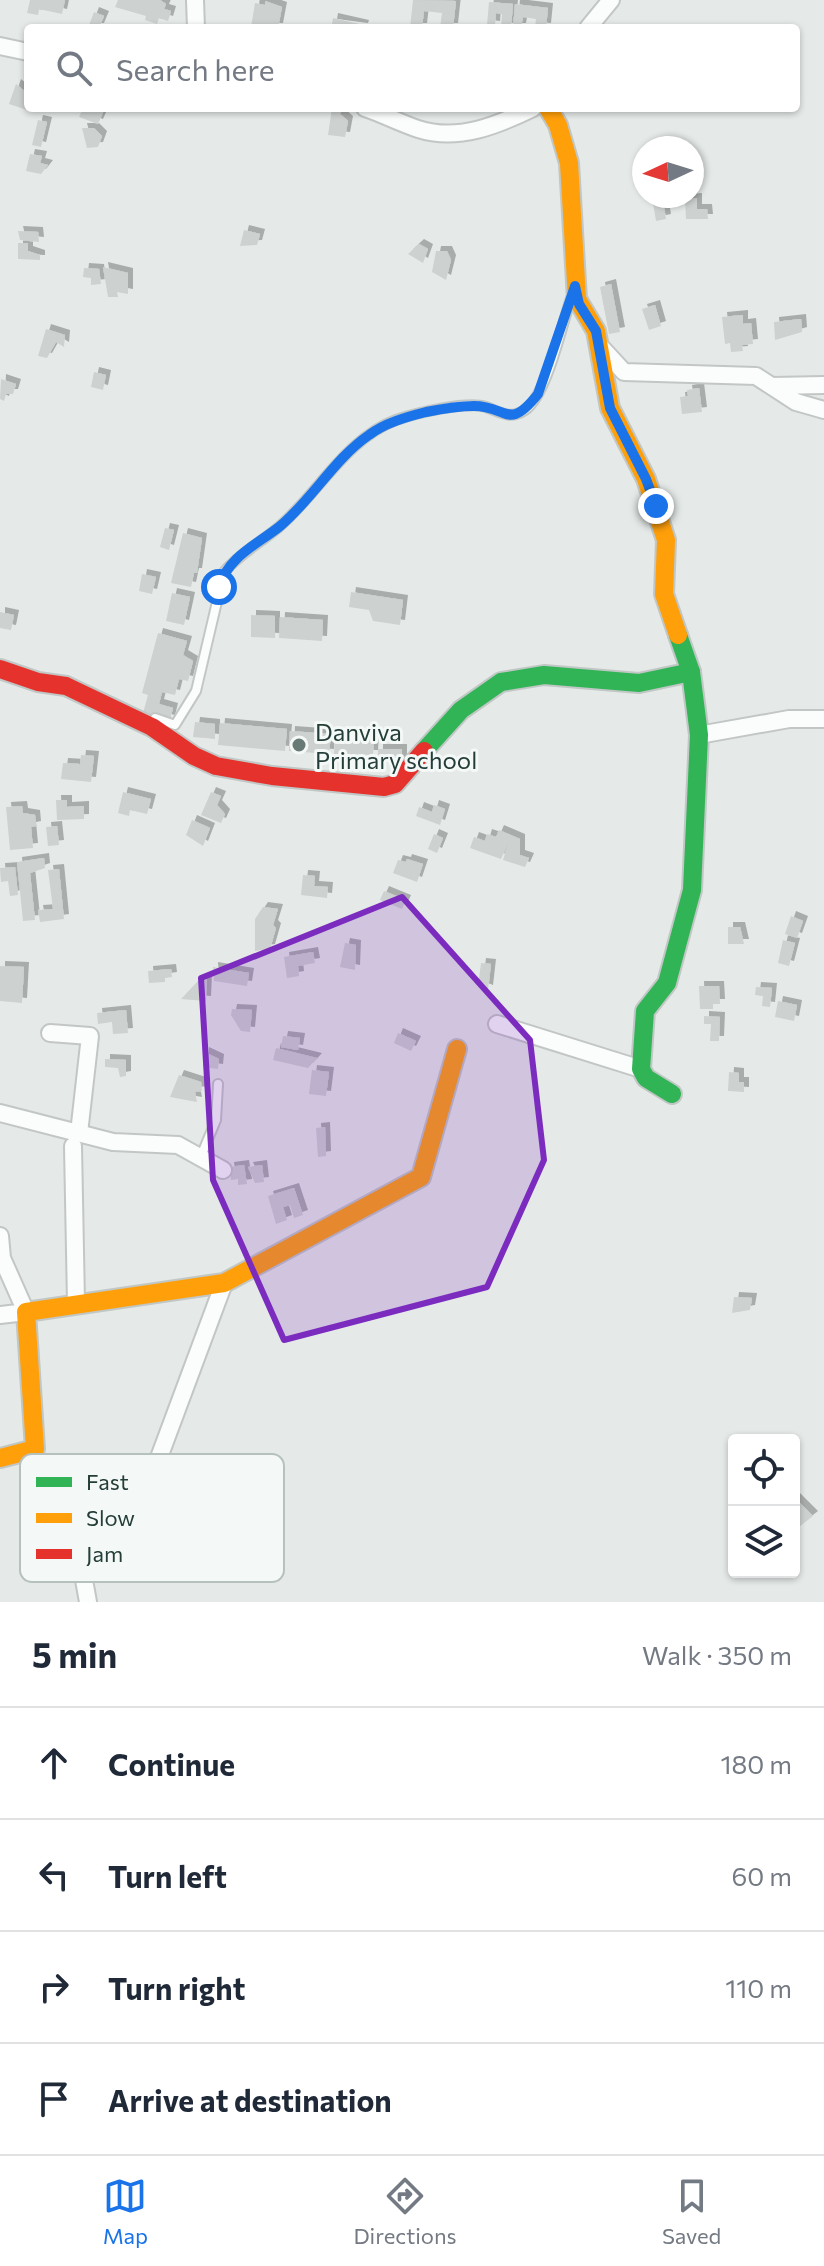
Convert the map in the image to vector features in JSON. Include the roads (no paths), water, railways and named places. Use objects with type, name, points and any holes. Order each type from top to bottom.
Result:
[{"type":"street","points":[[195,0],[196,24]]},
{"type":"street","points":[[591,24],[611,0]]},
{"type":"street","points":[[0,46],[24,51]]},
{"type":"street","points":[[375,112],[417,129],[443,133],[493,128],[525,112]]},
{"type":"street","points":[[550,112],[558,125],[569,163],[575,286],[579,304],[596,331],[610,408],[646,479],[666,540],[664,594],[691,672],[699,735],[692,890],[667,983],[643,1016],[641,1069],[646,1078],[672,1094]]},
{"type":"street","points":[[599,345],[617,367],[632,374],[750,375],[796,402],[824,410]]},
{"type":"street","points":[[772,386],[824,385]]},
{"type":"street","points":[[0,669],[35,682],[66,686],[216,766],[272,776],[388,787],[395,784],[461,710],[501,682],[544,675],[639,683],[691,672]]},
{"type":"street","points":[[699,735],[789,719],[824,719]]},
{"type":"street","points":[[497,1024],[641,1069]]},
{"type":"street","points":[[50,1033],[90,1036],[76,1139],[76,1303]]},
{"type":"street","points":[[0,1315],[224,1283],[421,1177],[457,1049]]},
{"type":"street","points":[[0,1113],[76,1139],[178,1145],[223,1170]]},
{"type":"street","points":[[0,1236],[2,1258],[26,1312],[35,1449],[0,1458]]},
{"type":"street","points":[[160,1454],[224,1283]]},
{"type":"street","points":[[84,1582],[88,1602]]},
{"type":"lane","points":[[129,718],[153,718],[175,725],[196,691],[224,572],[280,526],[369,434],[395,420],[453,408],[485,407],[501,415],[513,415],[526,409],[538,394],[575,286]]},
{"type":"lane","points":[[201,1156],[216,1120],[218,1084]]},
{"type":"place","name":"Danviva Primary school","points":[[299,745]]}]
